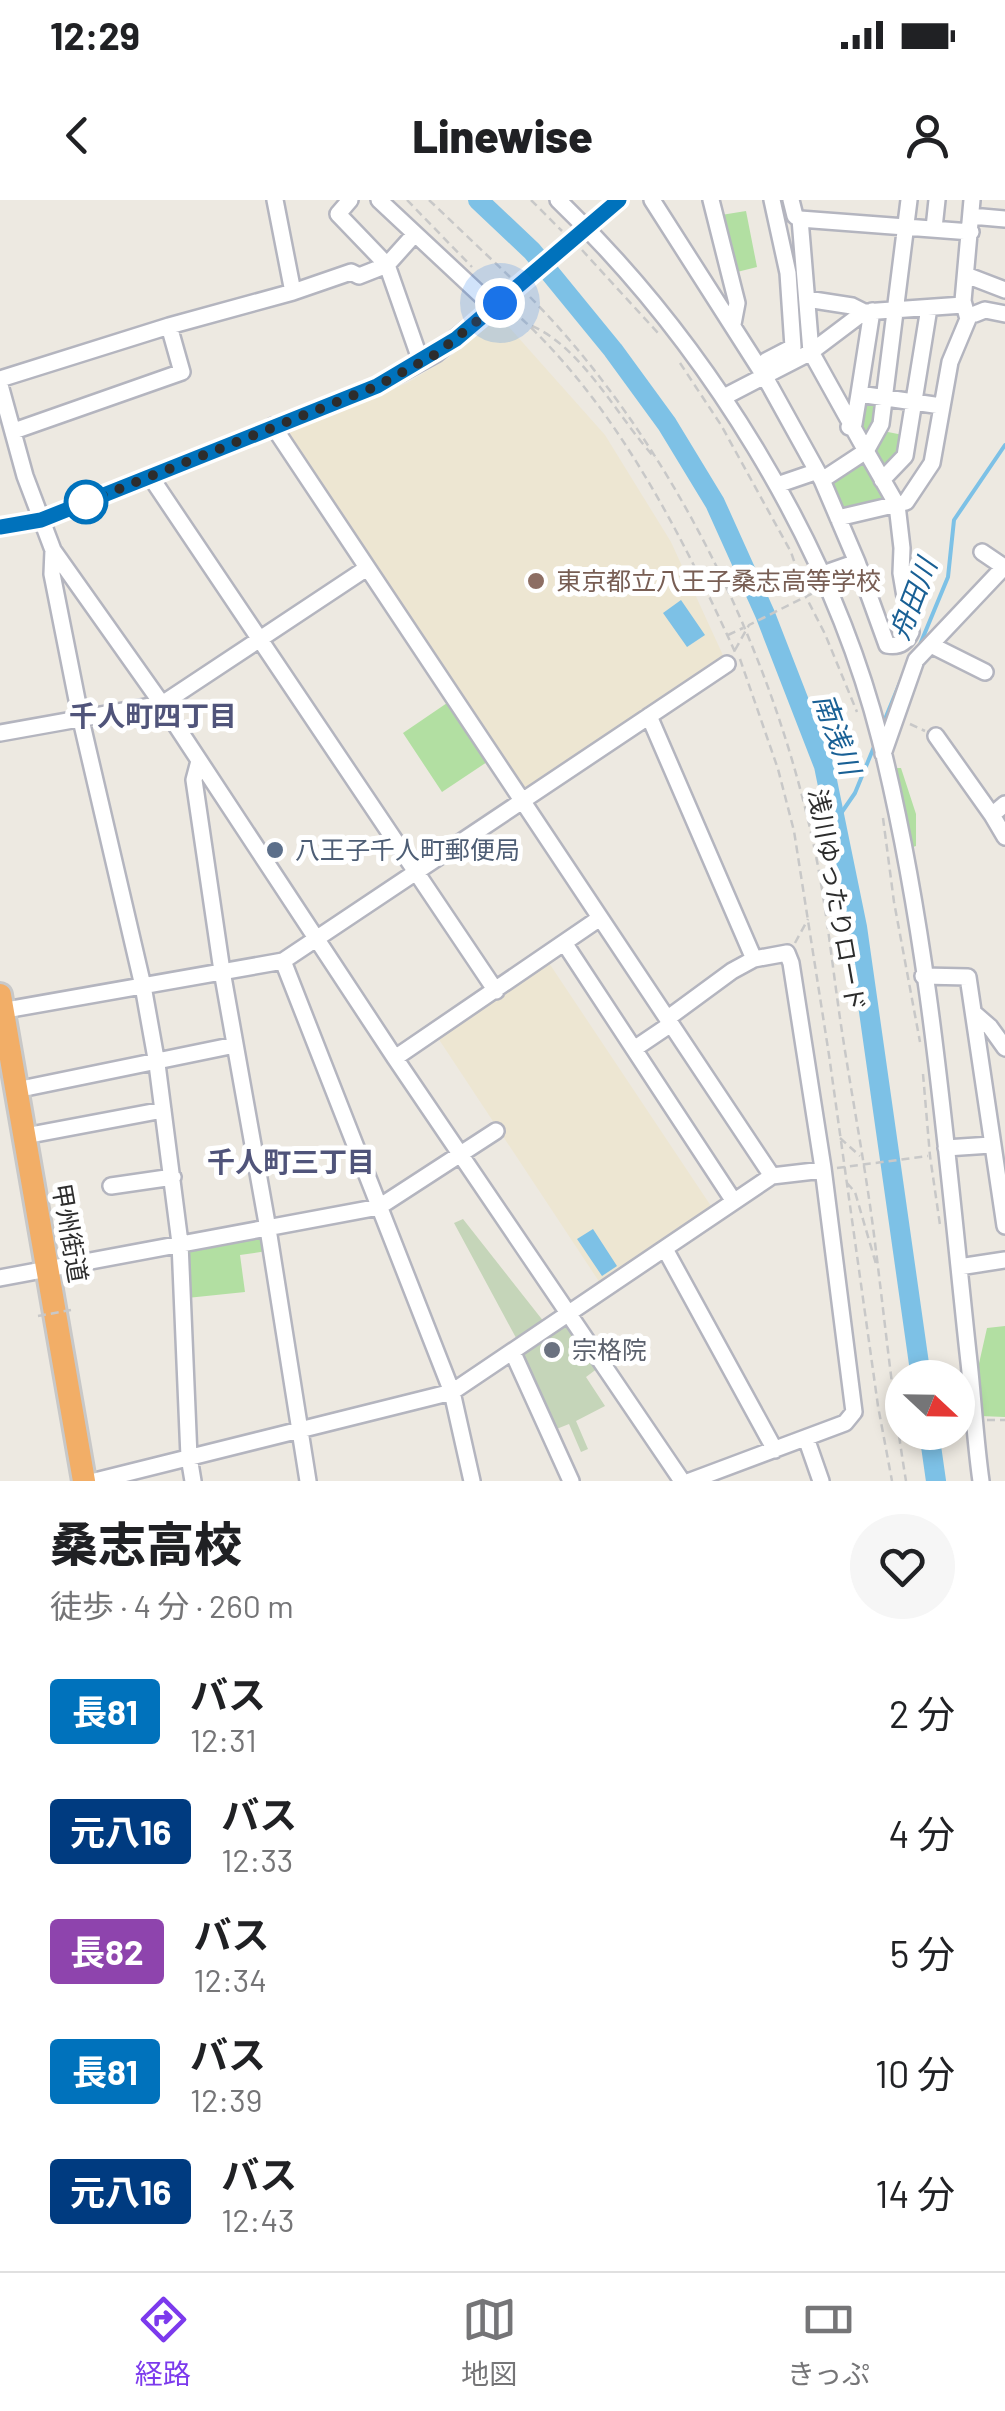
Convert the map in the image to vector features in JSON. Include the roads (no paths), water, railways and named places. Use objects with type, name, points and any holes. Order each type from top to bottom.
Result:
[{"type":"highway","name":"甲州街道","points":[[1,1006],[84,1481]]},
{"type":"street","points":[[274,200],[293,292]]},
{"type":"street","points":[[350,200],[338,214],[386,265],[421,362]]},
{"type":"street","points":[[378,200],[487,301],[509,294]]},
{"type":"street","points":[[558,200],[575,234],[650,297],[724,397],[777,485],[820,576],[870,725],[882,749],[923,976],[946,1148],[981,1481]]},
{"type":"street","points":[[0,527],[41,520],[377,386],[456,339],[618,200]]},
{"type":"street","points":[[652,200],[764,374],[838,518],[887,645],[895,646],[907,640],[911,632],[900,573],[902,548],[897,505],[811,352],[800,219]]},
{"type":"street","points":[[711,200],[737,303],[732,324]]},
{"type":"street","points":[[764,374],[766,361],[793,347],[788,274],[772,200]]},
{"type":"street","points":[[791,200],[795,216],[800,219],[900,228],[934,228],[971,216],[1005,219]]},
{"type":"street","points":[[777,485],[818,476],[866,451],[881,424],[909,200]]},
{"type":"street","points":[[934,228],[938,200]]},
{"type":"street","points":[[838,518],[906,502],[932,463],[950,362],[968,319],[966,275],[971,216]]},
{"type":"street","points":[[414,236],[386,265],[359,276],[351,272],[0,382],[53,550],[162,704],[395,1058],[682,1481]]},
{"type":"street","points":[[966,275],[1005,290]]},
{"type":"street","points":[[807,298],[868,312]]},
{"type":"street","points":[[724,397],[811,352],[868,312],[928,308],[1005,314]]},
{"type":"street","points":[[882,480],[905,456],[928,308]]},
{"type":"street","points":[[850,427],[854,424],[859,394],[868,312]]},
{"type":"street","points":[[14,430],[182,372],[169,326]]},
{"type":"street","points":[[859,394],[941,406]]},
{"type":"street","points":[[273,426],[772,1176]]},
{"type":"street","points":[[150,476],[496,990]]},
{"type":"street","points":[[53,550],[52,574],[81,720],[143,986],[157,1064],[180,1243],[188,1457],[193,1481]]},
{"type":"street","points":[[882,749],[916,660],[1005,566],[982,552]]},
{"type":"street","points":[[820,576],[856,562]]},
{"type":"street","points":[[0,733],[162,704],[367,568]]},
{"type":"street","points":[[931,645],[977,674]]},
{"type":"street","points":[[1,1006],[283,961],[731,658]]},
{"type":"street","points":[[648,716],[754,959]]},
{"type":"street","points":[[936,736],[998,809],[1005,837]]},
{"type":"street","points":[[200,761],[194,780],[222,971],[308,1481]]},
{"type":"street","points":[[395,1058],[600,918]]},
{"type":"street","points":[[564,944],[733,1200]]},
{"type":"street","points":[[634,1049],[732,971],[754,959],[787,953],[823,1170],[854,1412],[850,1421],[690,1481]]},
{"type":"street","points":[[283,961],[452,1392],[472,1481]]},
{"type":"street","points":[[923,976],[968,977],[1005,1226]]},
{"type":"street","points":[[975,1014],[1005,1048]]},
{"type":"street","points":[[16,1090],[236,1045]]},
{"type":"street","points":[[25,1136],[163,1110]]},
{"type":"street","points":[[0,1278],[379,1206],[496,1131]]},
{"type":"street","points":[[946,1148],[996,1153]]},
{"type":"street","points":[[95,1481],[452,1392],[772,1176],[823,1170]]},
{"type":"street","points":[[111,1186],[172,1177]]},
{"type":"street","points":[[665,1249],[775,1450]]},
{"type":"street","points":[[959,1267],[1005,1260]]},
{"type":"street","points":[[513,1353],[571,1481]]},
{"type":"street","points":[[806,1438],[821,1481]]},
{"type":"water","points":[[681,600],[705,635],[687,647],[663,613]]},
{"type":"water","points":[[593,1229],[617,1266],[602,1276],[577,1239]]},
{"type":"waterway","name":"南浅川","points":[[478,200],[532,251],[667,424],[715,503],[765,614],[824,766],[857,927],[918,1360]]},
{"type":"waterway","name":"舟田川","points":[[919,647],[948,577],[954,520],[1005,445]]},
{"type":"waterway","name":"舟田川","points":[[883,724],[908,663]]},
{"type":"waterway","points":[[835,822],[855,793],[876,742]]},
{"type":"waterway","name":"南浅川","points":[[932,1450],[936,1481]]},
{"type":"place","name":"東京都立八王子桑志高等学校","points":[[536,581]]},
{"type":"place","name":"八王子千人町郵便局","points":[[275,850]]},
{"type":"place","name":"宗格院","points":[[552,1350]]},
{"type":"district","name":"千人町四丁目","points":[[153,716]]},
{"type":"district","name":"千人町三丁目","points":[[291,1162]]}]
